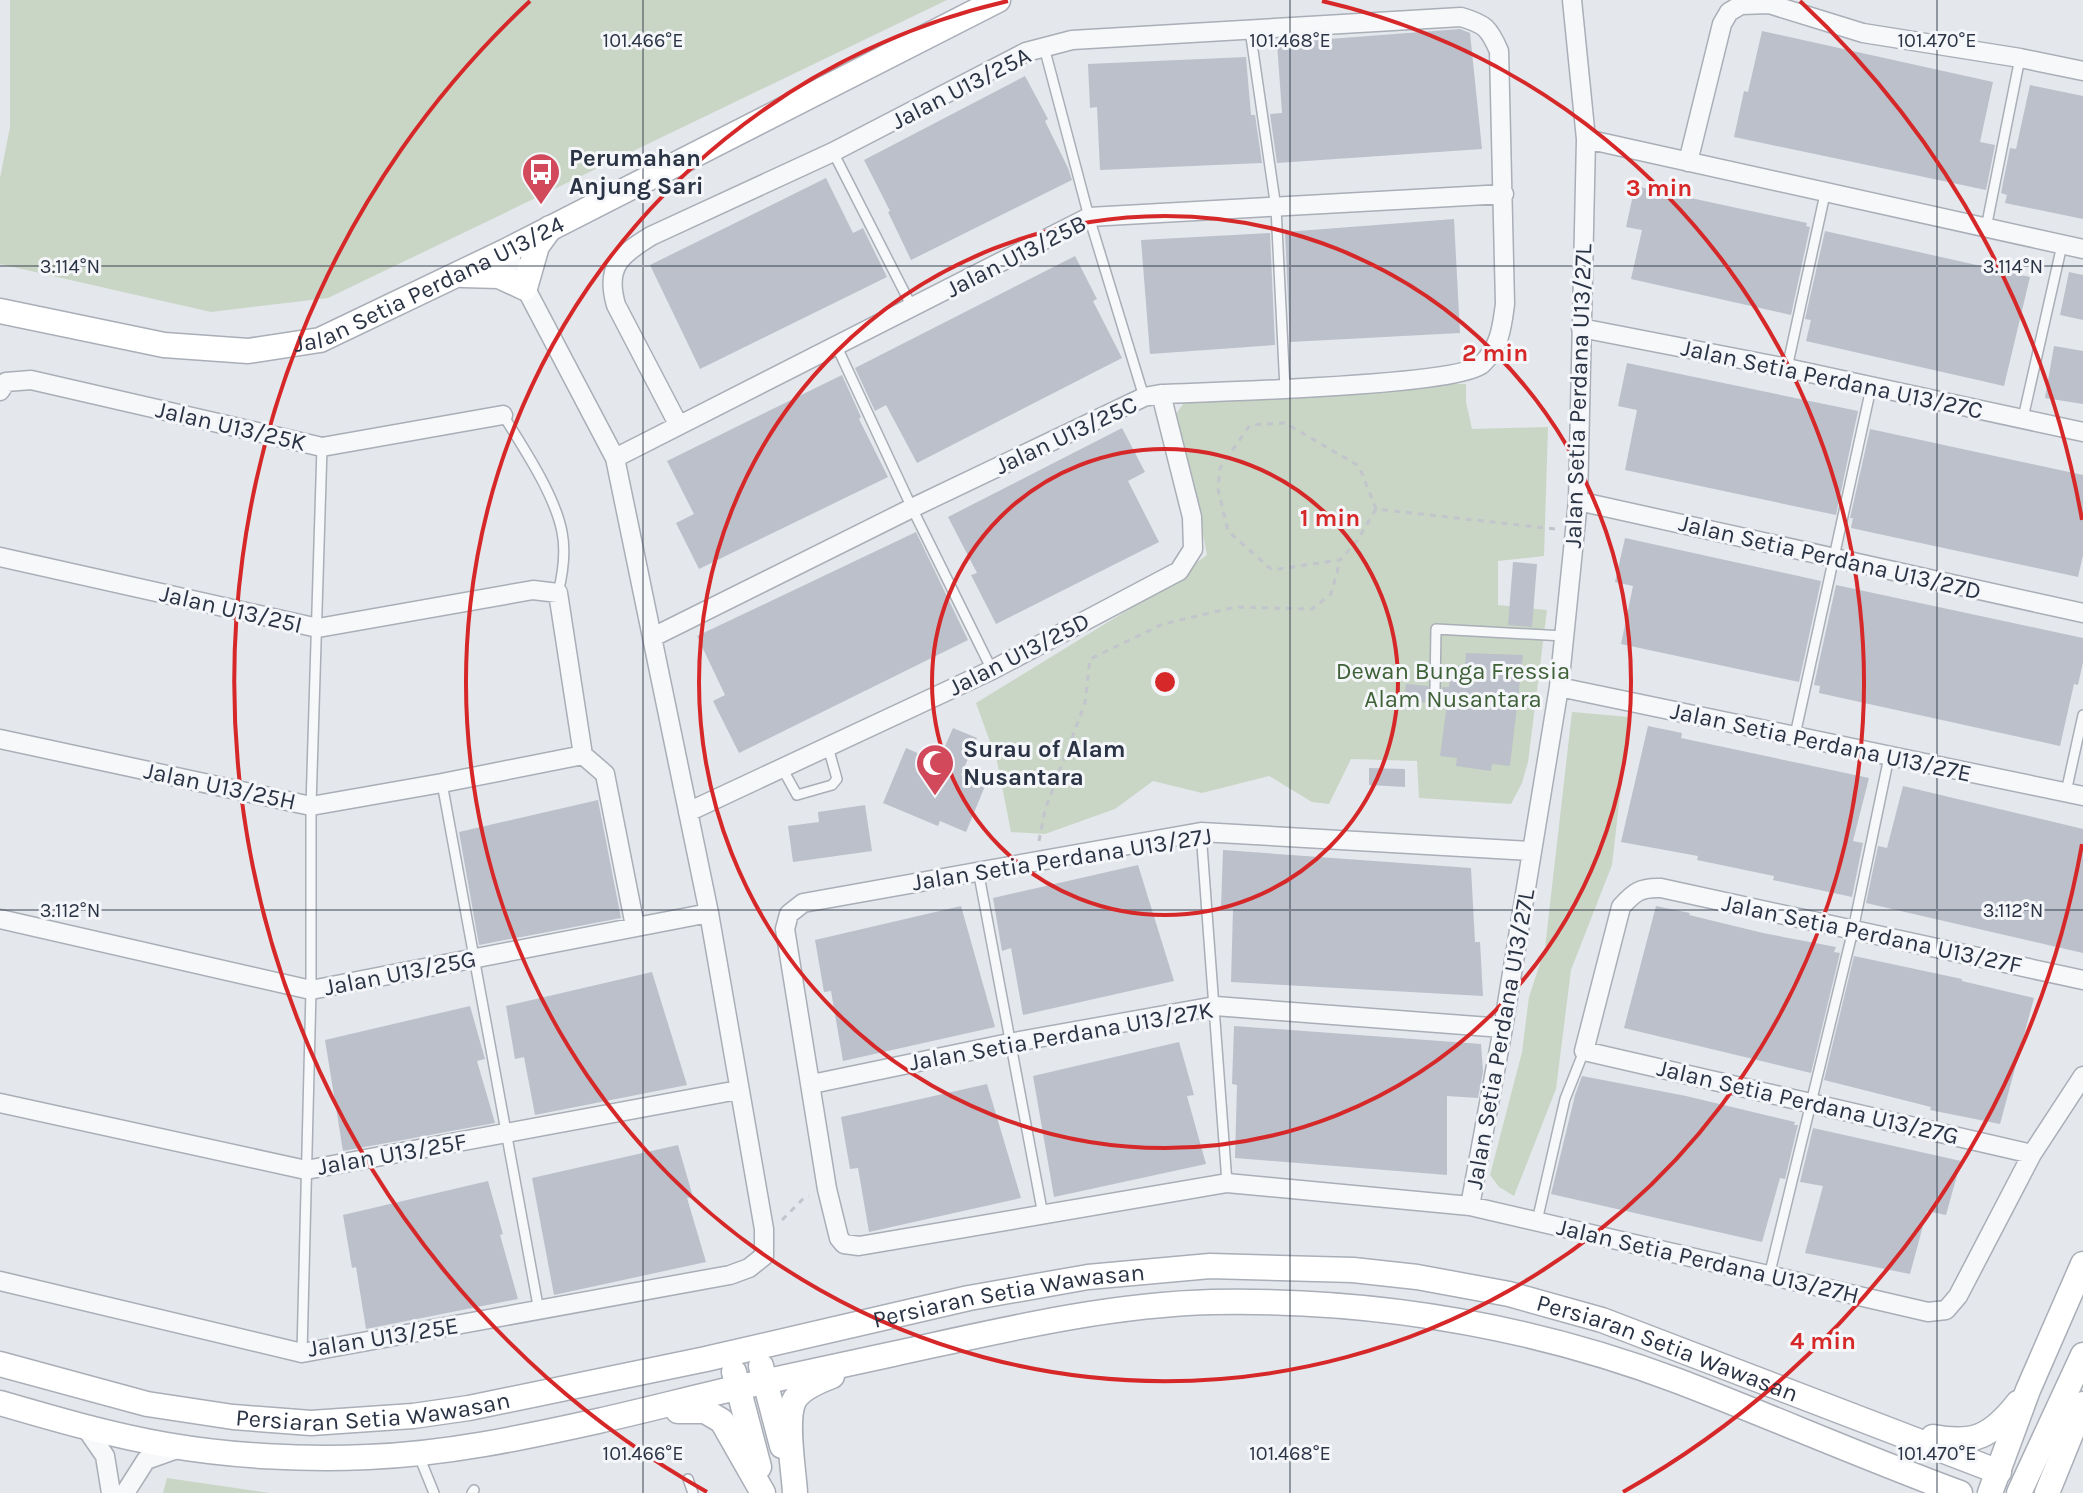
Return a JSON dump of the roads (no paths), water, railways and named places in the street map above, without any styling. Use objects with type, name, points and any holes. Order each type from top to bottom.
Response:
[{"type":"street","name":"Jalan Setia Perdana U13/27L","points":[[789,914],[785,929],[827,1189],[839,1238],[844,1244],[851,1246],[1227,1183],[1470,1206],[1503,1028],[1559,687],[1578,501],[1586,139],[1572,0]]},
{"type":"street","name":"Jalan Setia Perdana U13/24","points":[[0,311],[164,345],[248,351],[320,340],[506,251],[991,1]]},
{"type":"street","points":[[1688,162],[1722,24],[1729,12],[1741,5],[1769,4],[1863,33],[2083,71]]},
{"type":"street","name":"Jalan U13/25A","points":[[678,424],[616,305],[611,288],[612,271],[628,251],[651,236],[833,152],[1026,52],[1072,40],[1461,17],[1480,23],[1491,34],[1499,51],[1504,194]]},
{"type":"street","points":[[1586,139],[2083,249]]},
{"type":"street","name":"Jalan U13/25B","points":[[615,458],[1089,217],[1504,194]]},
{"type":"street","name":"Jalan U13/25C","points":[[653,637],[912,508],[1152,396],[1434,378],[1479,367],[1499,342],[1505,304],[1504,194]]},
{"type":"street","points":[[525,288],[537,246],[550,228]]},
{"type":"street","points":[[506,251],[615,458],[709,913],[738,1090]]},
{"type":"street","points":[[453,276],[479,273],[499,276],[525,288]]},
{"type":"street","name":"Jalan Setia Perdana U13/27C","points":[[1581,328],[1787,368],[2083,432]]},
{"type":"street","name":"Jalan U13/25K","points":[[3,386],[31,380],[322,447],[503,415]]},
{"type":"street","name":"Jalan U13/25D","points":[[688,812],[992,670],[1179,571],[1193,549],[1192,517],[1152,396]]},
{"type":"street","name":"Jalan Setia Perdana U13/27D","points":[[1578,501],[2083,613]]},
{"type":"street","name":"Jalan U13/25I","points":[[0,557],[318,628],[533,590],[558,593]]},
{"type":"street","points":[[558,593],[583,755],[605,774],[635,926]]},
{"type":"street","name":"Jalan Setia Perdana U13/27E","points":[[1559,687],[2075,794]]},
{"type":"street","name":"Jalan U13/25H","points":[[0,739],[311,806],[583,755]]},
{"type":"street","name":"Jalan Setia Perdana U13/27J","points":[[789,914],[803,903],[1201,832],[1532,851]]},
{"type":"street","name":"Jalan Setia Perdana U13/27F","points":[[1584,1051],[1621,907],[1634,892],[1647,887],[2083,980]]},
{"type":"street","name":"Jalan U13/25G","points":[[0,919],[311,990],[709,913]]},
{"type":"street","name":"Jalan Setia Perdana U13/27K","points":[[812,1084],[1009,1043],[1215,1006],[1503,1028]]},
{"type":"street","name":"Jalan Setia Perdana U13/27G","points":[[1584,1051],[2032,1154]]},
{"type":"street","points":[[2032,1154],[2083,1076]]},
{"type":"street","name":"Jalan U13/25F","points":[[0,1103],[306,1170],[738,1090]]},
{"type":"street","name":"Jalan U13/25E","points":[[0,1281],[302,1353],[730,1275],[749,1268],[764,1249],[738,1090]]},
{"type":"street","name":"Jalan Setia Perdana U13/27H","points":[[1470,1206],[1928,1312],[1946,1310],[1958,1296],[2032,1154]]},
{"type":"street","points":[[2012,1493],[1995,1482],[2028,1390],[2083,1264]]},
{"type":"street","name":"Persiaran Setia Wawasan","points":[[0,1364],[147,1404],[233,1417],[311,1423],[413,1416],[469,1408],[730,1354],[969,1298],[1088,1277],[1210,1266],[1353,1270],[1417,1277],[1509,1294],[1602,1320],[1887,1429],[1995,1482]]},
{"type":"street","name":"Persiaran Setia Wawasan","points":[[0,1403],[85,1427],[182,1447],[321,1458],[369,1457],[477,1447],[1032,1323],[1212,1302],[1354,1307],[1408,1312],[1505,1329],[1661,1375],[1960,1493]]},
{"type":"street","points":[[757,1348],[794,1493]]},
{"type":"street","points":[[730,1354],[764,1493]]},
{"type":"street","points":[[794,1493],[790,1411],[796,1396],[819,1381],[894,1354]]},
{"type":"street","points":[[2019,1493],[2083,1355]]},
{"type":"street","points":[[1887,1429],[1957,1442],[1981,1437],[2002,1423],[2028,1390]]},
{"type":"street","points":[[2047,1493],[2083,1404]]},
{"type":"street","points":[[647,1410],[705,1411],[722,1421],[764,1493]]},
{"type":"street","points":[[85,1427],[105,1456],[111,1493]]},
{"type":"street","points":[[125,1493],[146,1460],[182,1447]]},
{"type":"street","points":[[1875,1462],[1914,1493]]},
{"type":"lane","points":[[1250,30],[1276,208],[1285,389]]},
{"type":"lane","points":[[1044,47],[1089,217],[1152,396]]},
{"type":"lane","points":[[1986,228],[2020,58]]},
{"type":"lane","points":[[833,152],[913,309]]},
{"type":"lane","points":[[1787,368],[1825,194]]},
{"type":"lane","points":[[2023,418],[2062,245]]},
{"type":"lane","points":[[837,347],[992,670]]},
{"type":"lane","points":[[1795,735],[1871,388]]},
{"type":"lane","points":[[503,415],[539,474],[562,530],[564,567],[558,593]]},
{"type":"lane","points":[[302,1353],[311,990],[311,806],[322,447]]},
{"type":"lane","points":[[1435,689],[1436,629],[1564,636]]},
{"type":"lane","points":[[2075,794],[2083,715]]},
{"type":"lane","points":[[782,768],[797,795],[832,785],[837,779],[828,747]]},
{"type":"lane","points":[[1769,1276],[1853,930],[1889,757]]},
{"type":"lane","points":[[442,783],[539,1311]]},
{"type":"lane","points":[[1201,832],[1227,1183]]},
{"type":"lane","points":[[978,870],[1043,1215]]},
{"type":"lane","points":[[1537,1221],[1565,1099],[1584,1051]]},
{"type":"lane","points":[[417,1453],[434,1493]]},
{"type":"lane","points":[[688,1479],[693,1493]]},
{"type":"place","name":"Perumahan Anjung Sari","points":[[541,206]]},
{"type":"place","name":"Surau of Alam Nusantara","points":[[935,797]]},
{"type":"park label","name":"Dewan Bunga Fressia Alam Nusantara","points":[[1453,685]]}]
